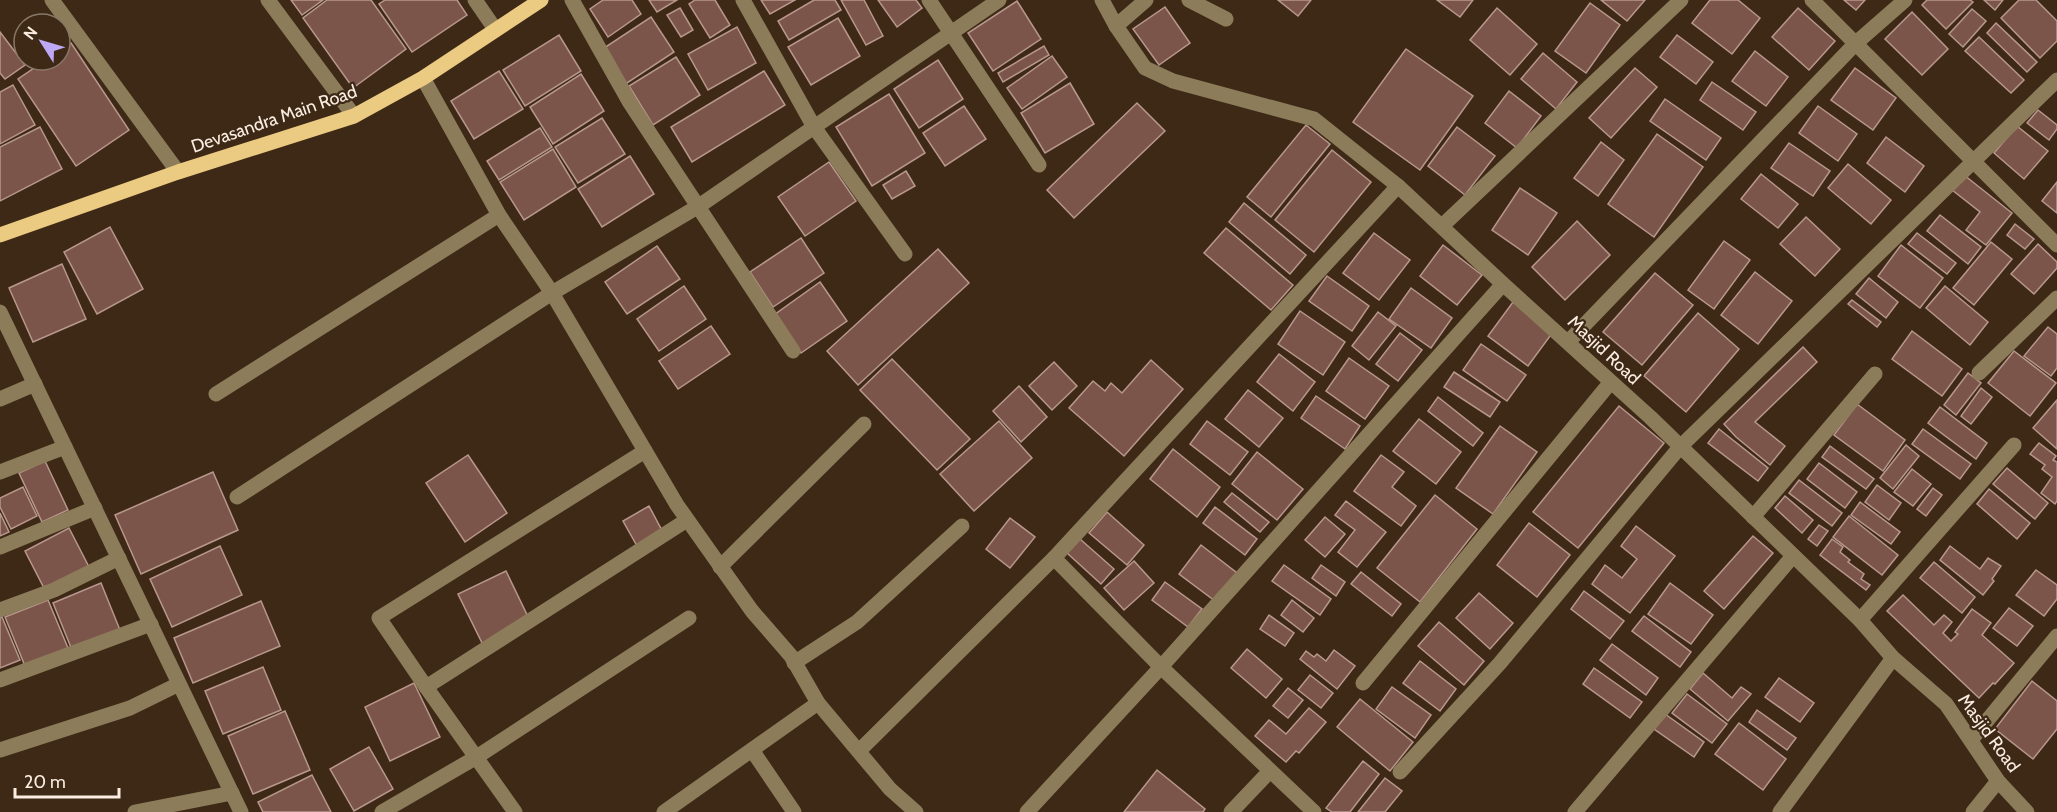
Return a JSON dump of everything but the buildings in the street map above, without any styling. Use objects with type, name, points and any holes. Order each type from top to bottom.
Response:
[{"type":"main road","name":"Devasandra Main Road","points":[[0,234],[178,172],[354,116],[423,78],[541,0]]},
{"type":"street","points":[[52,0],[178,172]]},
{"type":"street","points":[[268,0],[354,116]]},
{"type":"street","points":[[475,0],[495,29]]},
{"type":"street","points":[[572,0],[630,103],[793,351]]},
{"type":"street","points":[[743,0],[814,127],[905,254]]},
{"type":"street","points":[[929,0],[1039,165]]},
{"type":"street","points":[[237,497],[552,293],[699,206],[999,0]]},
{"type":"street","name":"Masjid Road","points":[[1102,0],[1116,26],[1145,68],[1173,81],[1314,119],[1398,186],[1610,383],[1650,417],[1860,620],[1893,658],[1946,704],[1998,781],[2027,812]]},
{"type":"street","points":[[1116,26],[1146,0]]},
{"type":"street","points":[[1188,0],[1226,19]]},
{"type":"street","points":[[1442,226],[1681,0]]},
{"type":"street","points":[[1812,0],[2057,244]]},
{"type":"street","points":[[1568,342],[1856,43],[1905,0]]},
{"type":"street","points":[[423,78],[499,215],[552,293],[687,520],[752,611],[795,663],[818,703],[890,789],[916,812]]},
{"type":"street","points":[[1400,772],[1500,663],[1680,447],[2057,80]]},
{"type":"street","points":[[859,752],[1054,558],[1398,186]]},
{"type":"street","points":[[216,394],[499,215]]},
{"type":"street","points":[[1027,812],[1161,667],[1503,284]]},
{"type":"street","points":[[1979,373],[2057,298]]},
{"type":"street","points":[[0,312],[241,812]]},
{"type":"street","points":[[1754,517],[1875,374]]},
{"type":"street","points":[[1363,683],[1610,383]]},
{"type":"street","points":[[0,399],[35,384]]},
{"type":"street","points":[[720,567],[864,424]]},
{"type":"street","points":[[1860,620],[2014,445]]},
{"type":"street","points":[[0,472],[65,447]]},
{"type":"street","points":[[515,812],[475,758],[380,618],[645,451]]},
{"type":"street","points":[[0,548],[95,508]]},
{"type":"street","points":[[426,687],[687,520]]},
{"type":"street","points":[[795,663],[857,622],[962,526]]},
{"type":"street","points":[[1575,812],[1793,556]]},
{"type":"street","points":[[0,610],[54,590],[119,558]]},
{"type":"street","points":[[1054,558],[1161,667],[1314,812]]},
{"type":"street","points":[[382,812],[475,758],[689,618]]},
{"type":"street","points":[[0,680],[151,624]]},
{"type":"street","points":[[1971,740],[2057,636]]},
{"type":"street","points":[[1780,812],[1893,658]]},
{"type":"street","points":[[0,750],[130,708],[179,684]]},
{"type":"street","points":[[664,812],[818,703]]},
{"type":"street","points":[[752,750],[794,812]]},
{"type":"street","points":[[1231,812],[1270,771]]},
{"type":"street","points":[[1974,812],[1998,781]]},
{"type":"street","points":[[135,812],[232,793]]}]
